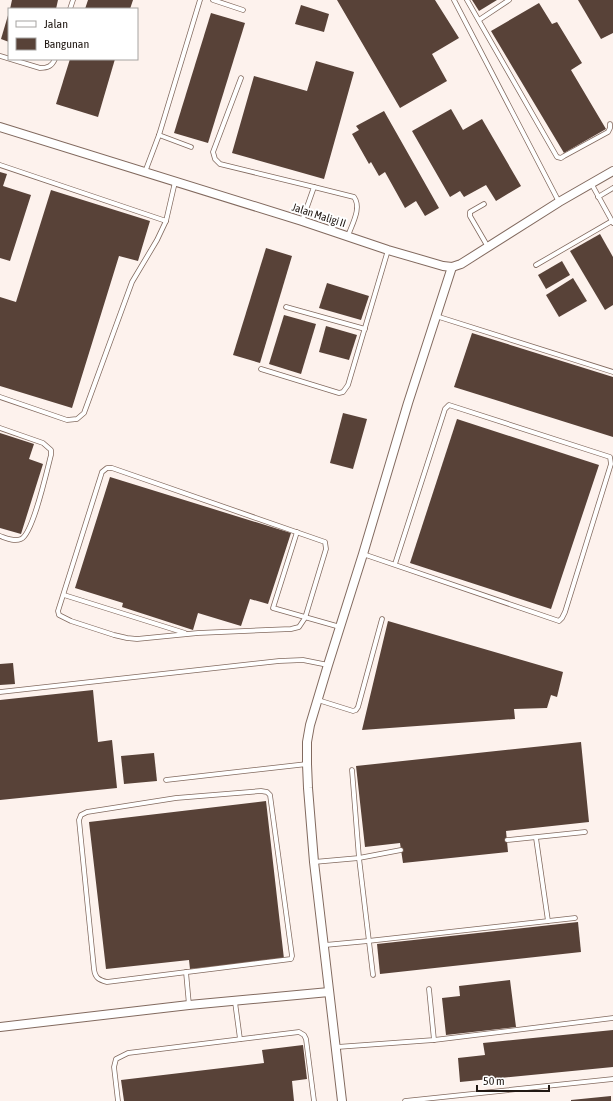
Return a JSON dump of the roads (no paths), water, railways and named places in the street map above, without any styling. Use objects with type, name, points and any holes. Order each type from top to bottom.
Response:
[{"type":"street","name":"Jalan Maligi II","points":[[0,128],[302,221],[388,250],[443,266],[452,267]]},
{"type":"street","points":[[342,1101],[337,1047],[314,862],[307,764],[307,742],[310,725],[408,403],[452,267],[462,264],[559,202],[613,171]]},
{"type":"street","points":[[0,1027],[189,1005],[235,1002],[329,992]]},
{"type":"lane","points":[[144,173],[159,135],[200,0]]},
{"type":"lane","points":[[213,0],[243,10]]},
{"type":"lane","points":[[454,0],[559,202]]},
{"type":"lane","points":[[467,0],[557,157],[561,158],[608,132],[610,124]]},
{"type":"lane","points":[[479,20],[509,0]]},
{"type":"lane","points":[[13,60],[40,68],[46,68],[53,64],[55,60]]},
{"type":"lane","points":[[241,78],[213,152],[215,159],[220,164],[354,197],[357,201],[357,211],[348,236]]},
{"type":"lane","points":[[159,135],[191,147]]},
{"type":"lane","points":[[0,165],[166,220]]},
{"type":"lane","points":[[0,397],[67,420],[77,420],[84,413],[132,282],[157,240],[166,220],[175,182]]},
{"type":"lane","points":[[536,264],[612,223],[591,183]]},
{"type":"lane","points":[[302,221],[314,187]]},
{"type":"lane","points":[[598,197],[613,188]]},
{"type":"lane","points":[[484,204],[470,212],[470,216],[488,247]]},
{"type":"lane","points":[[261,369],[339,393],[343,392],[348,385],[388,250]]},
{"type":"lane","points":[[286,307],[365,329]]},
{"type":"lane","points":[[435,316],[613,372]]},
{"type":"lane","points":[[363,554],[559,621],[565,612],[611,464],[610,457],[449,405],[445,409],[395,564]]},
{"type":"lane","points":[[0,428],[44,443],[51,450],[52,456],[32,524],[26,535],[22,539],[15,540],[0,536]]},
{"type":"lane","points":[[107,468],[112,468],[323,541],[327,547],[305,618],[299,627],[291,629],[188,634],[149,638],[127,638],[85,626],[71,621],[59,614],[58,611],[64,595],[102,472],[107,468]]},
{"type":"lane","points":[[297,532],[273,608],[340,627]]},
{"type":"lane","points":[[64,595],[188,634]]},
{"type":"lane","points":[[318,700],[353,711],[356,710],[382,619]]},
{"type":"lane","points":[[0,692],[286,660],[303,660],[328,665]]},
{"type":"lane","points":[[166,780],[307,764]]},
{"type":"lane","points":[[352,770],[359,858],[373,975]]},
{"type":"lane","points":[[261,791],[266,792],[270,795],[292,956],[291,959],[186,972],[107,982],[99,980],[95,975],[79,820],[81,815],[87,812],[176,798],[261,791]]},
{"type":"lane","points":[[507,840],[585,832]]},
{"type":"lane","points":[[536,838],[548,921]]},
{"type":"lane","points":[[314,862],[359,858],[401,850]]},
{"type":"lane","points":[[325,945],[575,918]]},
{"type":"lane","points":[[186,972],[189,1005]]},
{"type":"lane","points":[[429,989],[434,1040]]},
{"type":"lane","points":[[235,1002],[240,1039]]},
{"type":"lane","points":[[337,1047],[434,1040],[613,1018]]},
{"type":"lane","points":[[118,1101],[114,1067],[116,1059],[128,1053],[299,1032],[304,1035],[306,1039],[314,1101]]},
{"type":"lane","points":[[405,1101],[613,1079]]}]
